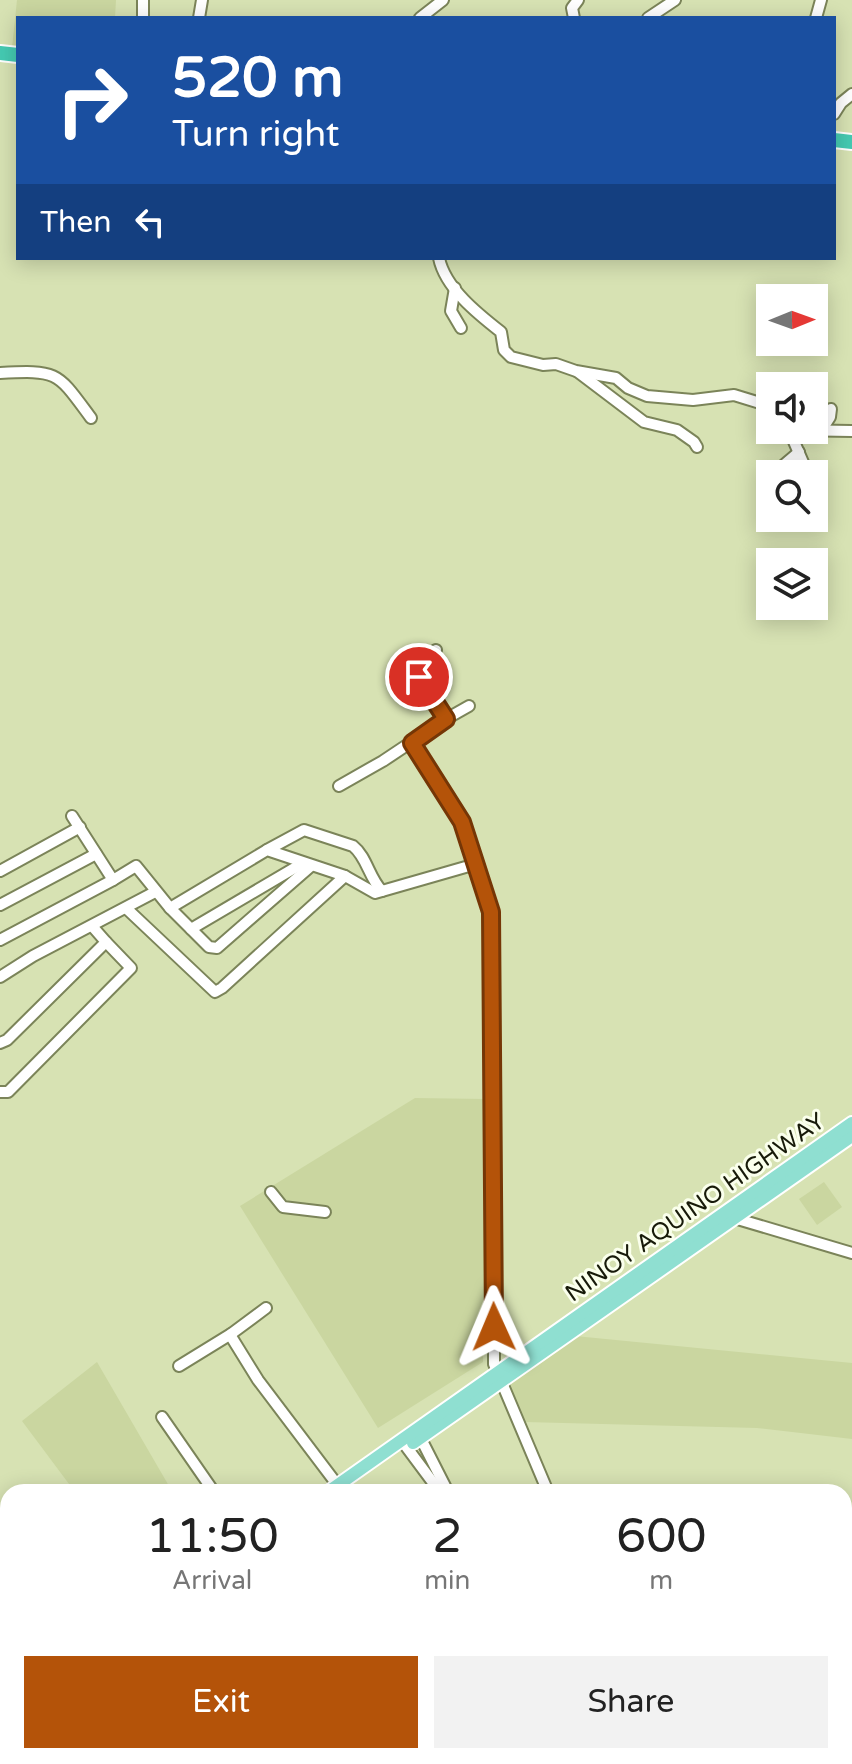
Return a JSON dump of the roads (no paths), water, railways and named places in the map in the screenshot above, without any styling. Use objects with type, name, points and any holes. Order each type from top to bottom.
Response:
[{"type":"main road","name":"NINOY AQUINO HIGHWAY","points":[[346,1484],[761,1193],[852,1123]]},
{"type":"main road","name":"NINOY AQUINO HIGHWAY","points":[[718,1223],[734,1218],[761,1193],[852,1136]]},
{"type":"street","points":[[423,16],[443,0]]},
{"type":"street","points":[[651,16],[675,0]]},
{"type":"street","points":[[836,112],[852,94]]},
{"type":"street","points":[[439,260],[455,288],[501,332],[504,350],[511,357],[616,378],[628,388],[647,396],[693,400],[734,395],[756,402]]},
{"type":"street","points":[[455,288],[451,311],[461,328]]},
{"type":"street","points":[[576,371],[644,422],[677,430],[697,447]]},
{"type":"street","points":[[0,373],[44,373],[60,378],[91,418]]},
{"type":"street","points":[[828,420],[831,409]]},
{"type":"street","points":[[828,431],[852,431]]},
{"type":"street","points":[[795,444],[802,460]]},
{"type":"street","points":[[790,460],[799,452]]},
{"type":"street","points":[[436,650],[420,660],[417,669],[446,719]]},
{"type":"street","points":[[339,786],[469,706]]},
{"type":"street","points":[[412,743],[458,814],[491,912],[494,1364],[545,1484]]},
{"type":"street","points":[[72,816],[113,880]]},
{"type":"street","points":[[0,871],[80,827]]},
{"type":"street","points":[[170,908],[299,831],[307,830],[355,847],[369,875],[382,891]]},
{"type":"street","points":[[267,850],[345,876],[371,893],[476,864]]},
{"type":"street","points":[[0,905],[96,854]]},
{"type":"street","points":[[191,929],[307,864]]},
{"type":"street","points":[[0,940],[136,866],[170,908],[209,947],[217,948],[307,864]]},
{"type":"street","points":[[356,881],[369,875]]},
{"type":"street","points":[[126,908],[215,992],[345,876]]},
{"type":"street","points":[[0,977],[33,956],[155,892]]},
{"type":"street","points":[[0,1092],[8,1092],[131,968],[92,926]]},
{"type":"street","points":[[0,1043],[7,1040],[106,942]]},
{"type":"street","points":[[271,1192],[283,1207],[325,1212]]},
{"type":"street","points":[[734,1218],[852,1253]]},
{"type":"street","points":[[179,1366],[266,1308]]},
{"type":"street","points":[[231,1334],[258,1380],[333,1484]]},
{"type":"street","points":[[162,1417],[208,1484]]},
{"type":"street","points":[[419,1434],[444,1484]]},
{"type":"street","points":[[404,1445],[434,1484]]}]
